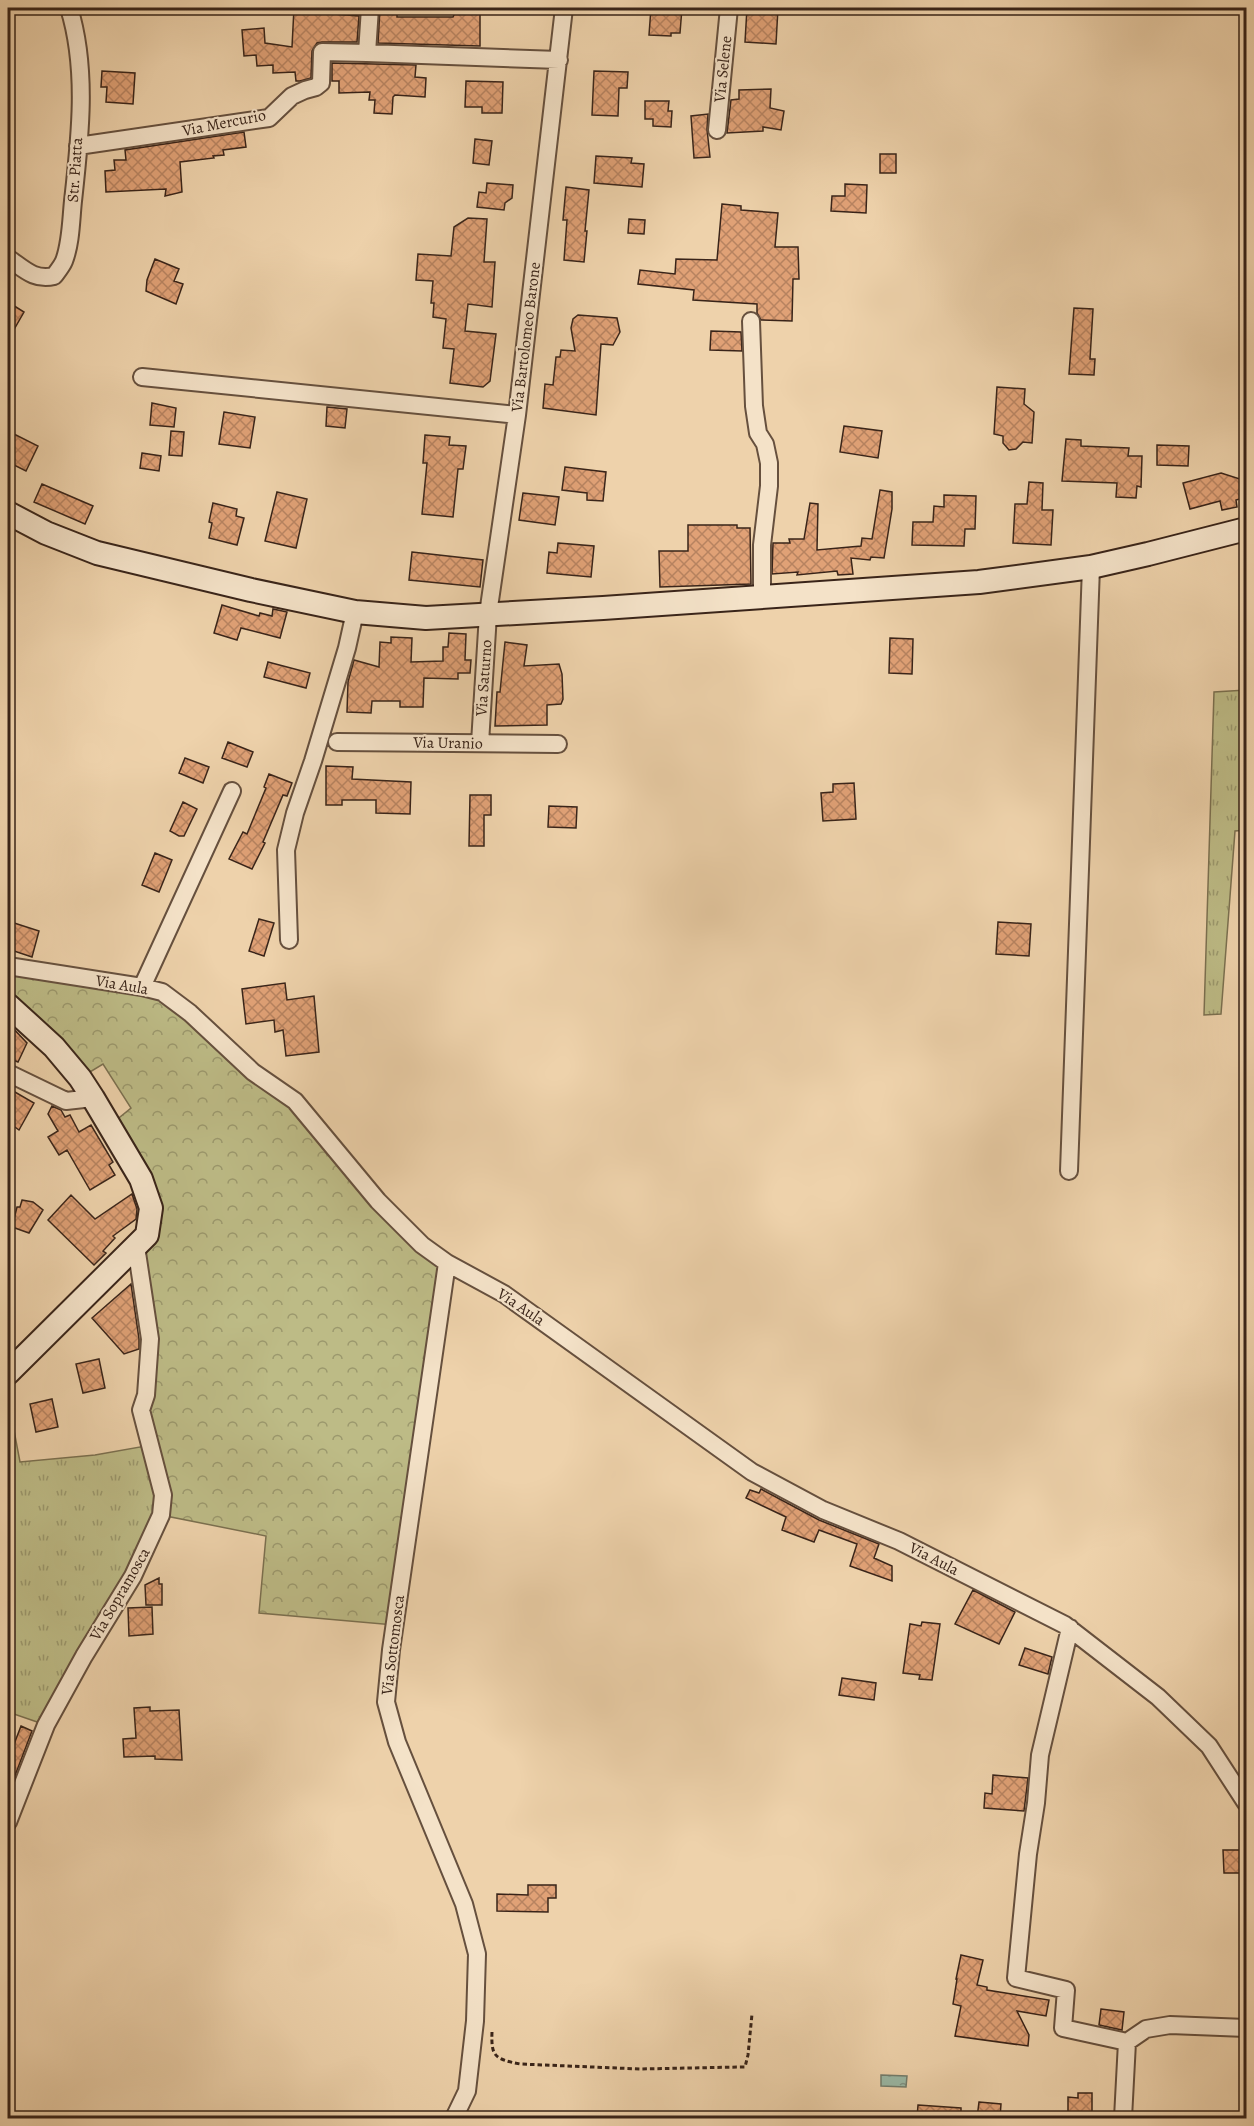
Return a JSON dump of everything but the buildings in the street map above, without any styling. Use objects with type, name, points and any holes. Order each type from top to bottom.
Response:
[{"type":"main road","points":[[8,513],[46,533],[97,553],[355,612],[426,618],[979,582],[1091,567],[1148,555],[1246,529]]},
{"type":"main road","points":[[8,1005],[54,1047],[80,1078],[141,1179],[151,1208],[147,1235],[8,1373]]},
{"type":"street","name":"Str. Piatta","points":[[8,258],[43,279],[54,276],[64,262],[70,229],[78,146],[80,81],[76,31],[69,8]]},
{"type":"street","points":[[368,53],[370,8]]},
{"type":"street","name":"Via Bartolomeo Barone","points":[[488,614],[517,415],[564,8]]},
{"type":"street","name":"Via Selene","points":[[717,130],[729,8]]},
{"type":"street","name":"Via Mercurio","points":[[78,146],[269,118],[292,96],[321,83],[322,52],[559,60]]},
{"type":"street","points":[[751,321],[754,406],[758,433],[765,444],[769,463],[769,486],[762,545],[762,597]]},
{"type":"street","points":[[142,377],[517,415]]},
{"type":"street","points":[[1069,1171],[1091,567]]},
{"type":"street","points":[[289,940],[286,850],[295,813],[347,648],[355,612]]},
{"type":"street","name":"Via Saturno","points":[[480,743],[488,614]]},
{"type":"street","name":"Via Uranio","points":[[337,742],[558,744]]},
{"type":"street","points":[[142,987],[232,791]]},
{"type":"street","name":"Via Aula","points":[[8,966],[162,992],[253,1072],[295,1101],[378,1201],[422,1245],[447,1263],[504,1294],[752,1472],[823,1510],[899,1541],[1070,1628],[1158,1697],[1209,1746],[1246,1803]]},
{"type":"street","points":[[8,1073],[66,1101],[93,1098]]},
{"type":"street","name":"Via Sopramosca","points":[[8,1822],[46,1725],[84,1656],[133,1576],[161,1515],[163,1494],[141,1410],[147,1387],[150,1339],[136,1246]]},
{"type":"street","name":"Via Sottomosca","points":[[447,1263],[390,1650],[386,1702],[397,1742],[464,1904],[477,1954],[475,2021],[467,2091],[454,2118]]},
{"type":"street","points":[[1070,1628],[1040,1755],[1016,1978],[1066,1990],[1063,2028],[1127,2042],[1146,2029],[1170,2025],[1246,2028]]},
{"type":"street","points":[[1123,2118],[1127,2042]]},
{"type":"path","points":[[492,2030],[491,2051],[502,2061],[520,2064],[640,2069],[745,2067],[752,2014]]},
{"type":"green space","points":[[1246,690],[1246,830],[1235,831],[1221,1014],[1204,1015],[1214,692]]},
{"type":"green space","points":[[8,966],[142,987],[295,1101],[447,1263],[394,1625],[259,1613],[266,1536],[161,1515],[141,1410],[149,1370],[136,1246],[151,1208],[109,1126],[131,1108],[103,1064],[80,1078],[8,1006]]},
{"type":"green space","points":[[8,1399],[20,1462],[95,1455],[151,1445],[161,1515],[46,1725],[8,1712]]},
{"type":"water","points":[[881,2075],[907,2076],[906,2087],[881,2086]]}]
